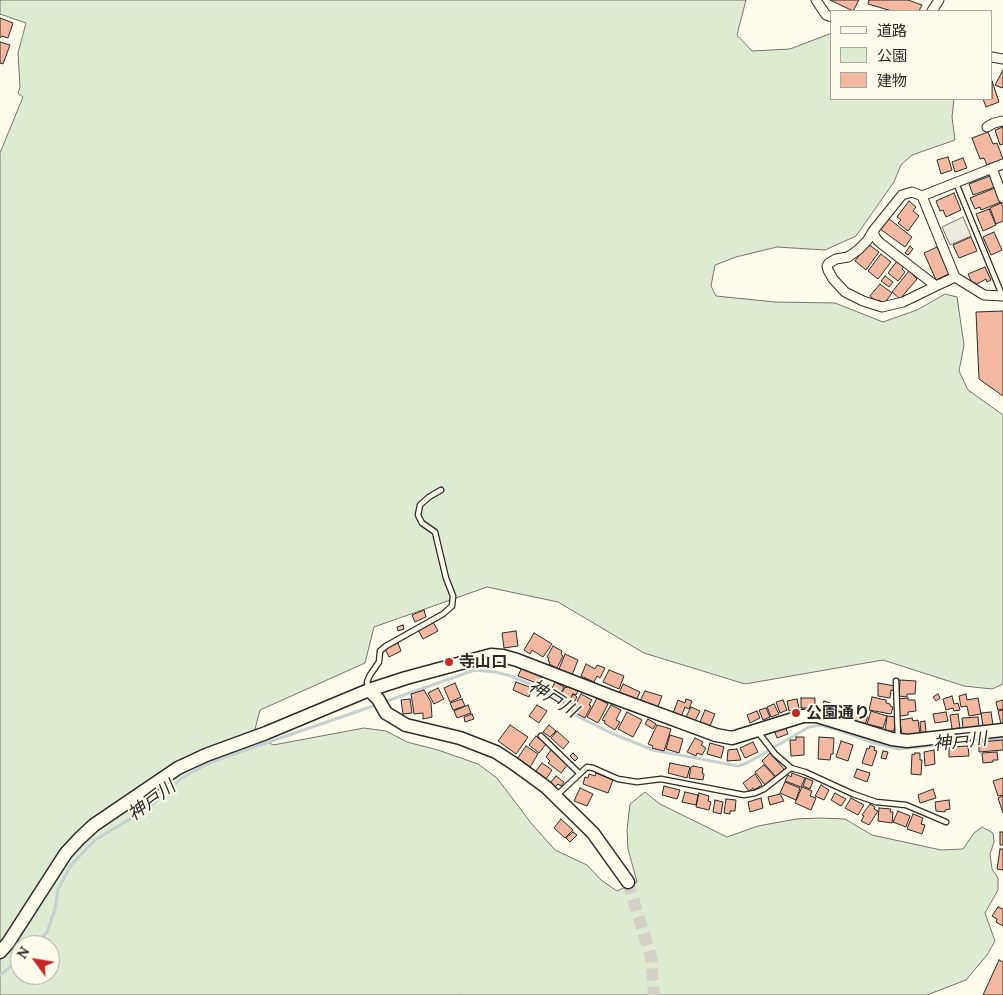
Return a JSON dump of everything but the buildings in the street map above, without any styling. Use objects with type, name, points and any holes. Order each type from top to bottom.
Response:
[{"type":"street","points":[[816,0],[826,15],[830,16]]},
{"type":"street","points":[[987,127],[994,122],[1003,121]]},
{"type":"street","points":[[955,277],[903,302],[882,307],[863,301],[845,292],[833,279],[827,266],[836,259],[848,257],[867,242],[873,231],[902,195],[912,192],[922,196],[1003,164]]},
{"type":"street","points":[[992,168],[1003,198]]},
{"type":"street","points":[[922,196],[955,277],[984,295],[1003,296]]},
{"type":"street","points":[[873,231],[874,237],[878,242],[936,286]]},
{"type":"street","points":[[0,952],[8,944],[66,854],[94,825],[178,768],[206,755],[266,733],[370,690],[463,662],[491,656],[503,656],[560,675],[610,696],[716,735],[732,738],[803,716],[817,716],[907,741],[929,740],[1003,730]]},
{"type":"street","points":[[370,690],[386,713],[396,720],[406,725],[460,738],[496,752],[513,763],[555,797],[593,832],[628,882]]},
{"type":"lane","points":[[956,182],[1003,296]]},
{"type":"lane","points":[[370,690],[367,682],[381,658],[380,651],[443,614],[452,606],[453,596],[446,578],[435,532],[422,523],[418,515],[420,505],[441,490]]},
{"type":"lane","points":[[896,681],[898,740]]},
{"type":"lane","points":[[757,730],[776,754],[791,768],[805,772],[868,800],[906,806],[946,822]]},
{"type":"lane","points":[[541,736],[579,773]]},
{"type":"lane","points":[[555,797],[587,767],[618,779],[637,782],[660,779],[744,795],[764,789],[791,768]]},
{"type":"green space","points":[[0,0],[746,0],[737,35],[752,51],[790,49],[830,34],[830,100],[954,100],[952,117],[955,140],[912,155],[901,165],[894,182],[856,236],[825,250],[777,247],[736,257],[715,265],[711,286],[716,296],[775,302],[835,303],[883,322],[917,310],[945,294],[957,297],[964,345],[959,371],[968,390],[1003,415],[1003,684],[992,689],[964,686],[883,660],[745,684],[644,653],[558,602],[487,587],[374,627],[365,663],[260,710],[254,733],[273,745],[364,728],[386,731],[407,742],[438,750],[478,764],[497,778],[531,823],[555,850],[587,865],[601,880],[617,891],[637,882],[628,849],[627,830],[630,804],[645,792],[660,804],[727,837],[758,826],[796,819],[845,819],[872,835],[941,850],[963,849],[974,833],[982,827],[993,833],[994,842],[990,854],[992,869],[998,878],[998,890],[985,913],[995,941],[987,955],[966,980],[927,995],[0,995],[0,153],[23,97],[18,93],[20,87],[18,53],[26,23],[0,14]]},
{"type":"shaded area","points":[[963,217],[971,236],[950,245],[942,227]]},
{"type":"waterway","name":"神戸川","points":[[384,702],[475,670],[495,672],[511,676],[539,688],[575,715],[611,733],[653,750],[738,766],[747,763],[809,727],[821,725],[874,743],[899,749],[1003,738]]},
{"type":"waterway","name":"神戸川","points":[[44,935],[55,909],[58,889],[71,865],[95,840],[150,807],[182,778],[211,762],[376,705]]},
{"type":"waterway","name":"神戸川","points":[[0,975],[10,967]]},
{"type":"tunnel","points":[[628,882],[651,957],[654,995]]},
{"type":"place","name":"寺山口","points":[[449,662]]},
{"type":"place","name":"公園通り","points":[[796,713]]}]
